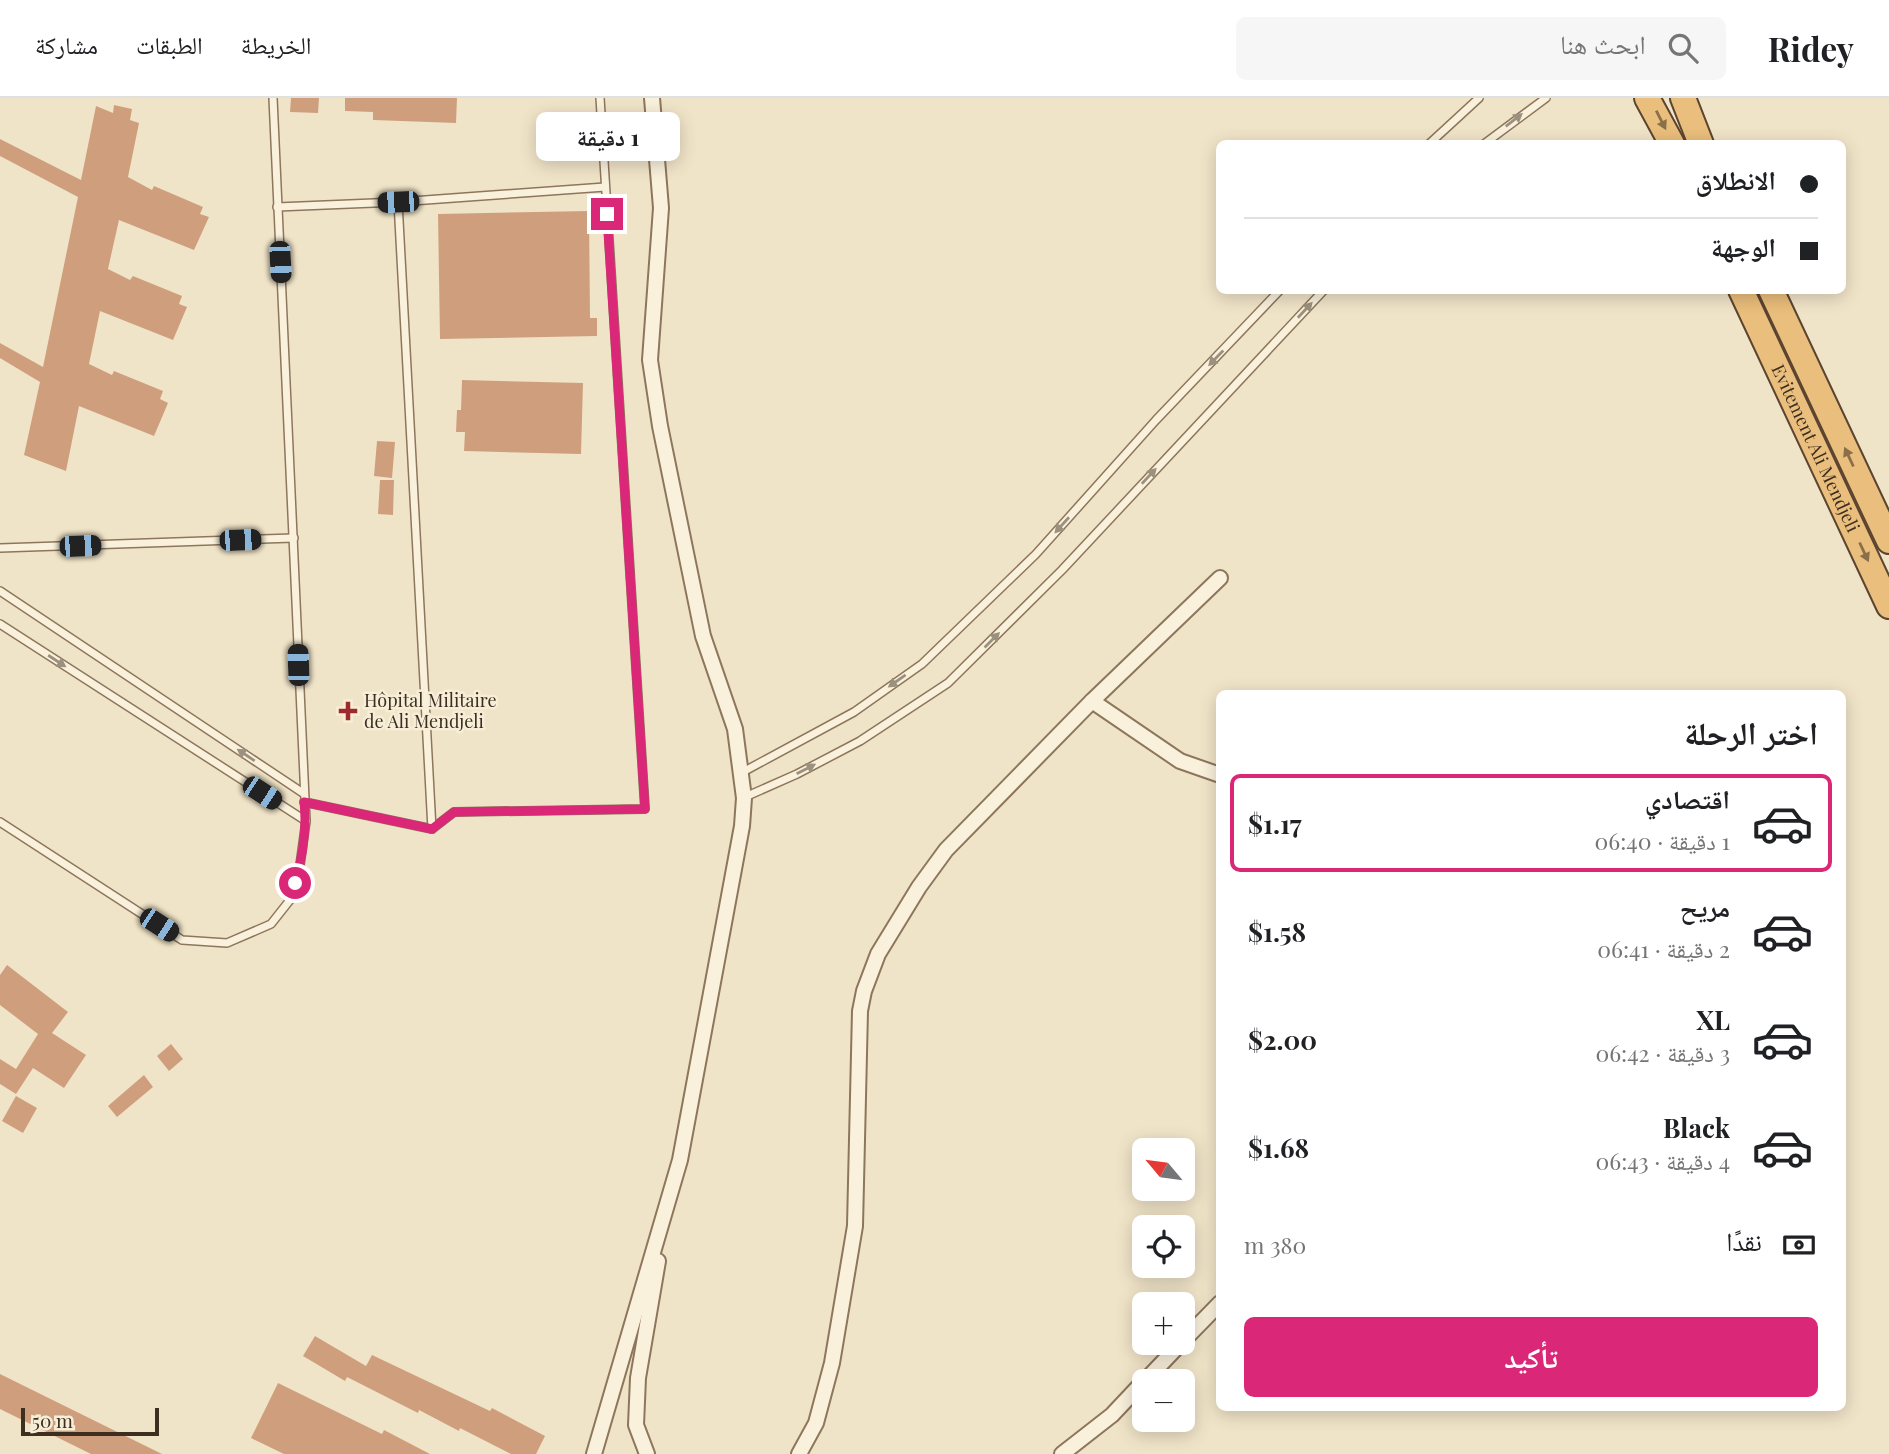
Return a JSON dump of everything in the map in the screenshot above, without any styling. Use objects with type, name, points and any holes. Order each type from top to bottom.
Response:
[{"type":"highway","points":[[1647,98],[1670,140]]},
{"type":"highway","points":[[1683,98],[1699,140]]},
{"type":"highway","name":"Evitement Ali Mendjeli","points":[[1743,294],[1889,606]]},
{"type":"highway","name":"Evitement Ali Mendjeli","points":[[1773,294],[1889,541]]},
{"type":"street","points":[[594,1454],[680,1160],[742,826],[744,798],[735,729],[703,636],[660,426],[650,359],[661,208],[652,98]]},
{"type":"street","points":[[799,1454],[816,1423],[832,1363],[855,1226],[860,1011],[870,972],[878,954],[919,887],[946,850],[1092,701],[1220,578]]},
{"type":"street","points":[[1092,701],[1181,761],[1216,774]]},
{"type":"street","points":[[647,1454],[636,1425],[638,1378],[663,1225]]},
{"type":"street","points":[[1195,1329],[1216,1307]]},
{"type":"street","points":[[1156,1369],[1170,1355]]},
{"type":"street","points":[[1062,1454],[1112,1415],[1132,1394]]},
{"type":"lane","points":[[0,822],[182,940],[226,943],[271,924],[290,900],[300,865],[306,821],[273,98]]},
{"type":"lane","points":[[304,802],[432,829],[454,812],[645,809],[600,98]]},
{"type":"lane","points":[[1433,140],[1479,98]]},
{"type":"lane","points":[[1489,140],[1546,98]]},
{"type":"lane","points":[[277,207],[398,202],[605,187]]},
{"type":"lane","points":[[398,202],[432,829]]},
{"type":"lane","points":[[741,773],[854,712],[922,664],[1036,554],[1156,420],[1276,294]]},
{"type":"lane","points":[[744,798],[860,741],[948,683],[1062,570],[1320,294]]},
{"type":"lane","points":[[0,548],[294,538]]},
{"type":"lane","points":[[0,591],[303,793]]},
{"type":"lane","points":[[0,624],[306,821]]},
{"type":"building","points":[[291,98],[319,98],[318,113],[290,112]]},
{"type":"building","points":[[345,98],[457,98],[456,123],[373,120],[373,112],[345,111]]},
{"type":"building","points":[[114,105],[132,109],[130,120],[139,123],[128,177],[152,190],[154,186],[203,207],[200,214],[209,217],[194,250],[119,220],[108,269],[130,280],[133,276],[182,296],[179,304],[187,307],[173,340],[100,311],[89,364],[112,375],[114,371],[163,391],[160,399],[168,403],[154,436],[79,406],[66,471],[24,455],[40,382],[0,358],[0,343],[43,367],[78,197],[0,156],[0,139],[81,180],[96,106],[113,113]]},
{"type":"building","points":[[589,211],[590,318],[597,318],[597,336],[440,339],[438,214]]},
{"type":"building","points":[[462,380],[583,383],[581,454],[464,451],[465,432],[456,432],[457,410],[461,410]]},
{"type":"building","points":[[377,441],[395,442],[392,478],[374,476]]},
{"type":"building","points":[[380,480],[394,480],[393,515],[378,514]]},
{"type":"building","points":[[7,965],[68,1012],[52,1033],[86,1055],[64,1088],[33,1068],[16,1094],[0,1084],[0,1059],[16,1069],[38,1034],[0,1005],[0,975]]},
{"type":"building","points":[[171,1044],[183,1059],[169,1071],[157,1056]]},
{"type":"building","points":[[144,1075],[153,1087],[117,1117],[108,1106]]},
{"type":"building","points":[[16,1096],[37,1108],[23,1133],[2,1121]]},
{"type":"building","points":[[315,1336],[366,1366],[372,1355],[490,1411],[492,1408],[545,1436],[536,1454],[511,1454],[460,1428],[459,1431],[419,1410],[418,1413],[347,1377],[345,1381],[303,1356]]},
{"type":"building","points":[[0,1374],[162,1454],[91,1454],[0,1409]]},
{"type":"building","points":[[278,1383],[382,1434],[384,1430],[430,1454],[284,1454],[251,1438]]},
{"type":"place","name":"Hôpital Militaire de Ali Mendjeli","points":[[348,711]]},
{"type":"route","points":[[295,883],[306,821],[304,802],[432,829],[454,812],[645,809],[607,214]]}]
